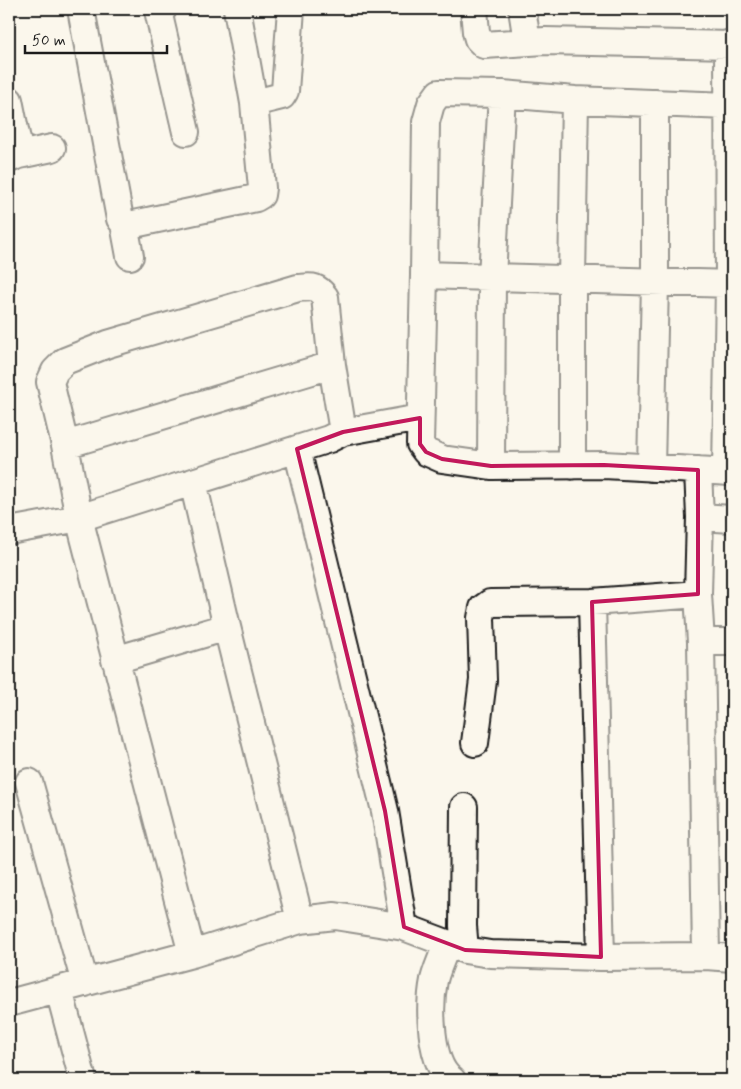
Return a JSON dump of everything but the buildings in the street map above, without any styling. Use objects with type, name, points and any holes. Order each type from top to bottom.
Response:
[{"type":"street","points":[[81,9],[120,219],[124,224],[130,256]]},
{"type":"street","points":[[163,9],[160,10],[159,14],[186,132]]},
{"type":"street","points":[[124,224],[134,224],[256,198],[261,195],[262,188],[254,103],[237,9]]},
{"type":"street","points":[[254,103],[282,96],[285,91],[291,9]]},
{"type":"street","points":[[474,9],[476,32],[478,39],[484,45],[527,41],[730,45],[728,106],[731,284],[729,472],[604,465],[491,466],[442,459],[426,452],[420,444],[426,122],[430,104],[439,93],[502,94],[575,100],[728,106]]},
{"type":"street","points":[[522,9],[527,41]]},
{"type":"street","points":[[491,466],[492,277],[502,94]]},
{"type":"street","points":[[9,100],[18,145],[14,157]]},
{"type":"street","points":[[572,466],[572,279],[575,100]]},
{"type":"street","points":[[651,468],[655,282],[655,103]]},
{"type":"street","points":[[14,157],[52,148]]},
{"type":"street","points":[[424,275],[731,284]]},
{"type":"street","points":[[192,954],[79,518],[65,445],[50,382],[55,371],[65,361],[108,344],[298,288],[313,286],[325,297],[332,365],[343,432]]},
{"type":"street","points":[[65,445],[332,365]]},
{"type":"street","points":[[9,531],[79,518],[329,439],[343,432],[420,418]]},
{"type":"street","points":[[297,449],[385,811],[404,927]]},
{"type":"street","points":[[698,470],[700,518],[698,594],[701,642],[706,956]]},
{"type":"street","points":[[193,482],[300,920]]},
{"type":"street","points":[[700,518],[732,519]]},
{"type":"street","points":[[475,743],[483,680],[481,618],[483,608],[490,603],[592,602],[698,594]]},
{"type":"street","points":[[592,602],[601,958]]},
{"type":"street","points":[[115,660],[227,627]]},
{"type":"street","points":[[701,642],[732,642]]},
{"type":"street","points":[[29,782],[85,983]]},
{"type":"street","points":[[452,1080],[447,1077],[437,1059],[430,1017],[434,979],[456,946],[463,926],[464,807]]},
{"type":"street","points":[[9,1003],[192,954],[300,920],[335,916],[404,927],[456,946],[490,954],[601,958],[706,956],[732,958]]},
{"type":"street","points":[[59,990],[83,1080]]},
{"type":"highlighted area","points":[[420,418],[420,444],[426,452],[442,459],[491,466],[604,465],[698,470],[698,594],[592,602],[601,957],[465,950],[404,927],[385,811],[297,449],[343,432]]}]
